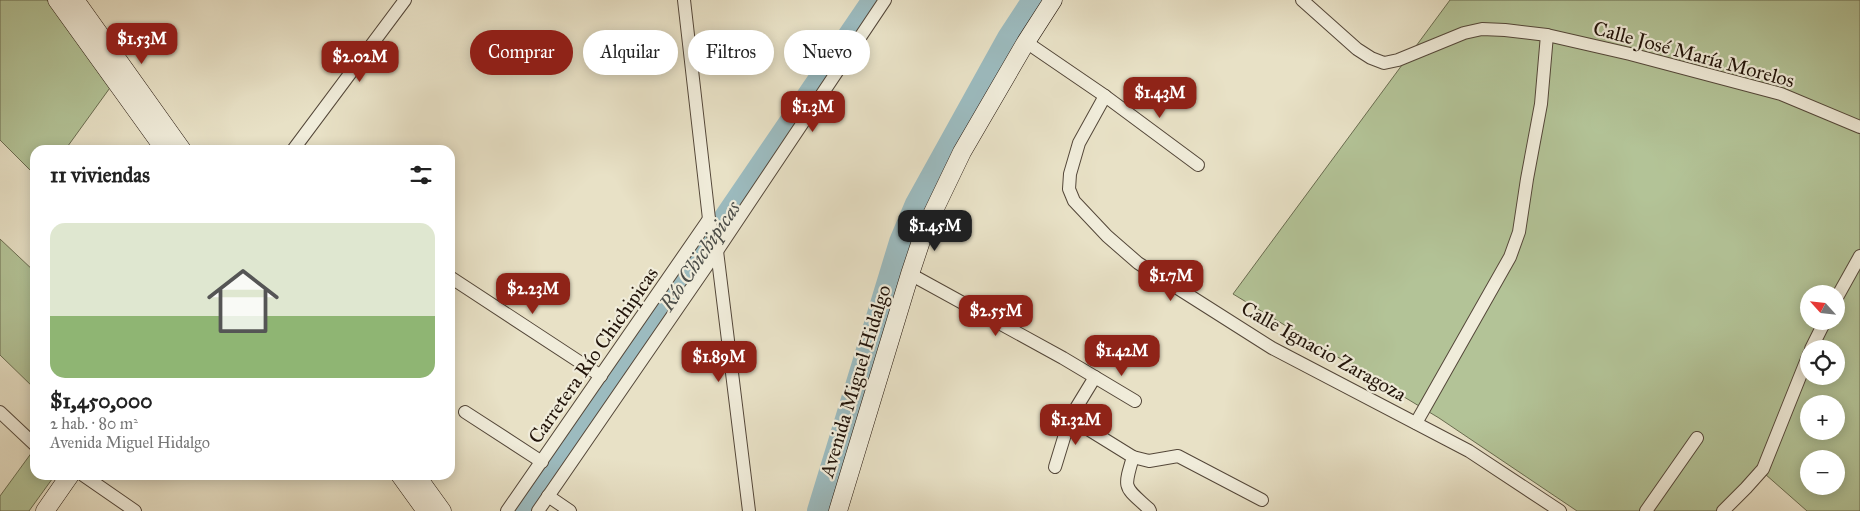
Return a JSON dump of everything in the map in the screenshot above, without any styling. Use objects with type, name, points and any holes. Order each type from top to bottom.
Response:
[{"type":"street","points":[[57,0],[161,145]]},
{"type":"street","points":[[75,0],[178,145]]},
{"type":"street","points":[[297,145],[405,0]]},
{"type":"street","points":[[684,0],[710,224],[717,249],[749,511]]},
{"type":"street","points":[[538,511],[885,0]]},
{"type":"street","name":"Calle José María Morelos","points":[[1302,0],[1357,49],[1384,63],[1398,60],[1464,33],[1482,29],[1547,35],[1630,54],[1781,94],[1860,127]]},
{"type":"street","name":"Avenida Miguel Hidalgo","points":[[838,511],[910,274],[926,229],[962,152],[1026,42],[1045,4]]},
{"type":"street","points":[[1416,422],[1510,257],[1519,232],[1526,179],[1541,104],[1547,35]]},
{"type":"street","points":[[1026,42],[1105,96],[1198,165]]},
{"type":"street","name":"Calle Ignacio Zaragoza","points":[[1105,96],[1079,144],[1068,188],[1074,201],[1107,236],[1138,263],[1187,296],[1272,348],[1469,451],[1560,511]]},
{"type":"street","name":"Carretera Río Chichipicas","points":[[507,511],[710,224]]},
{"type":"street","points":[[1844,285],[1860,256]]},
{"type":"street","points":[[910,274],[1063,358],[1135,401]]},
{"type":"street","points":[[455,280],[601,376]]},
{"type":"street","points":[[1723,511],[1763,469],[1800,376]]},
{"type":"street","points":[[1056,467],[1070,418],[1095,377]]},
{"type":"street","points":[[0,412],[30,440]]},
{"type":"street","points":[[465,412],[542,462]]},
{"type":"street","points":[[1070,418],[1133,458],[1149,461],[1178,456],[1262,500]]},
{"type":"street","points":[[1646,511],[1697,438]]},
{"type":"street","points":[[1133,458],[1126,481],[1127,487],[1150,511]]},
{"type":"street","points":[[45,511],[69,480]]},
{"type":"street","points":[[79,480],[135,511]]},
{"type":"street","points":[[404,480],[426,511]]},
{"type":"street","points":[[420,480],[442,511]]},
{"type":"street","points":[[548,496],[570,511]]},
{"type":"green space","points":[[0,0],[47,0],[112,85],[69,145],[30,145],[30,170],[0,140]]},
{"type":"green space","points":[[1450,0],[1860,0],[1860,511],[1807,511],[1765,474],[1719,511],[1577,511],[1439,418],[1233,294]]},
{"type":"green space","points":[[0,239],[30,267],[30,384],[0,355]]},
{"type":"green space","points":[[30,455],[30,480],[51,480],[29,511],[0,511],[0,496]]},
{"type":"waterway","name":"Río Chichipicas","points":[[526,511],[874,0]]},
{"type":"waterway","points":[[819,511],[901,242],[917,204],[1009,38],[1034,0]]}]
